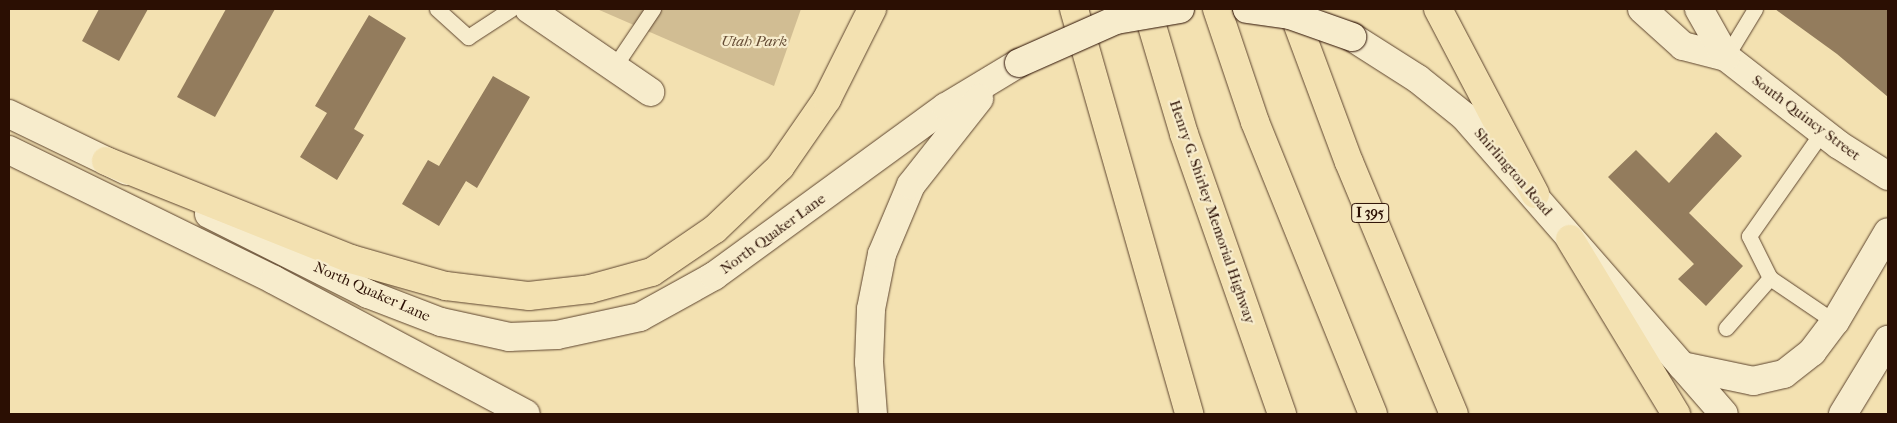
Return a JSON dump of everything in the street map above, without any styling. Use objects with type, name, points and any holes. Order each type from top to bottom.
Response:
[{"type":"highway","points":[[106,161],[351,259],[446,286],[529,296],[590,288],[652,272],[715,229],[780,167],[827,99],[872,9]]},
{"type":"highway","points":[[1074,9],[1189,414]]},
{"type":"highway","name":"Henry G. Shirley Memorial Highway","points":[[1147,9],[1184,134],[1282,414]]},
{"type":"highway","points":[[1217,9],[1255,122],[1373,414]]},
{"type":"highway","name":"I 395","points":[[1292,9],[1349,162],[1454,414]]},
{"type":"highway","points":[[1438,9],[1536,194]]},
{"type":"highway","points":[[1570,239],[1676,414]]},
{"type":"main road","points":[[529,9],[650,92]]},
{"type":"main road","points":[[874,414],[868,362],[871,309],[882,254],[896,218],[932,152],[984,93],[1019,63],[1116,20],[1180,9]]},
{"type":"main road","name":"Shirlington Road","points":[[1247,9],[1290,15],[1352,37],[1418,79],[1464,116],[1536,194],[1570,239],[1724,414]]},
{"type":"main road","points":[[1642,9],[1684,46],[1726,58]]},
{"type":"main road","points":[[1699,9],[1726,58]]},
{"type":"main road","name":"South Quincy Street","points":[[1726,58],[1822,132],[1888,176]]},
{"type":"main road","name":"North Quaker Lane","points":[[9,114],[368,294],[440,322],[509,337],[557,335],[640,317],[714,276],[946,107],[1019,63]]},
{"type":"main road","name":"North Quaker Lane","points":[[9,150],[274,280],[526,414]]},
{"type":"main road","points":[[1682,366],[1752,381],[1784,374],[1812,352],[1835,322],[1888,232]]},
{"type":"main road","points":[[1843,414],[1888,340]]},
{"type":"lane","points":[[437,9],[468,37],[511,9]]},
{"type":"lane","points":[[614,67],[653,9]]},
{"type":"lane","points":[[1726,58],[1755,9]]},
{"type":"lane","points":[[1822,132],[1749,236],[1770,278],[1835,322]]},
{"type":"lane","points":[[1726,328],[1770,278]]},
{"type":"green space","name":"Utah Park","points":[[597,9],[801,9],[774,86]]},
{"type":"building","points":[[99,9],[148,9],[119,61],[82,41]]},
{"type":"building","points":[[226,9],[275,9],[215,117],[177,97]]},
{"type":"building","points":[[1775,9],[1888,9],[1888,97],[1837,54]]},
{"type":"building","points":[[369,15],[406,38],[354,129],[364,135],[337,180],[300,157],[327,113],[315,106]]},
{"type":"building","points":[[493,76],[530,97],[477,188],[466,181],[439,226],[402,204],[428,160],[439,166]]},
{"type":"building","points":[[1716,132],[1742,156],[1689,213],[1743,266],[1706,306],[1678,279],[1694,264],[1608,177],[1636,150],[1669,183]]}]
